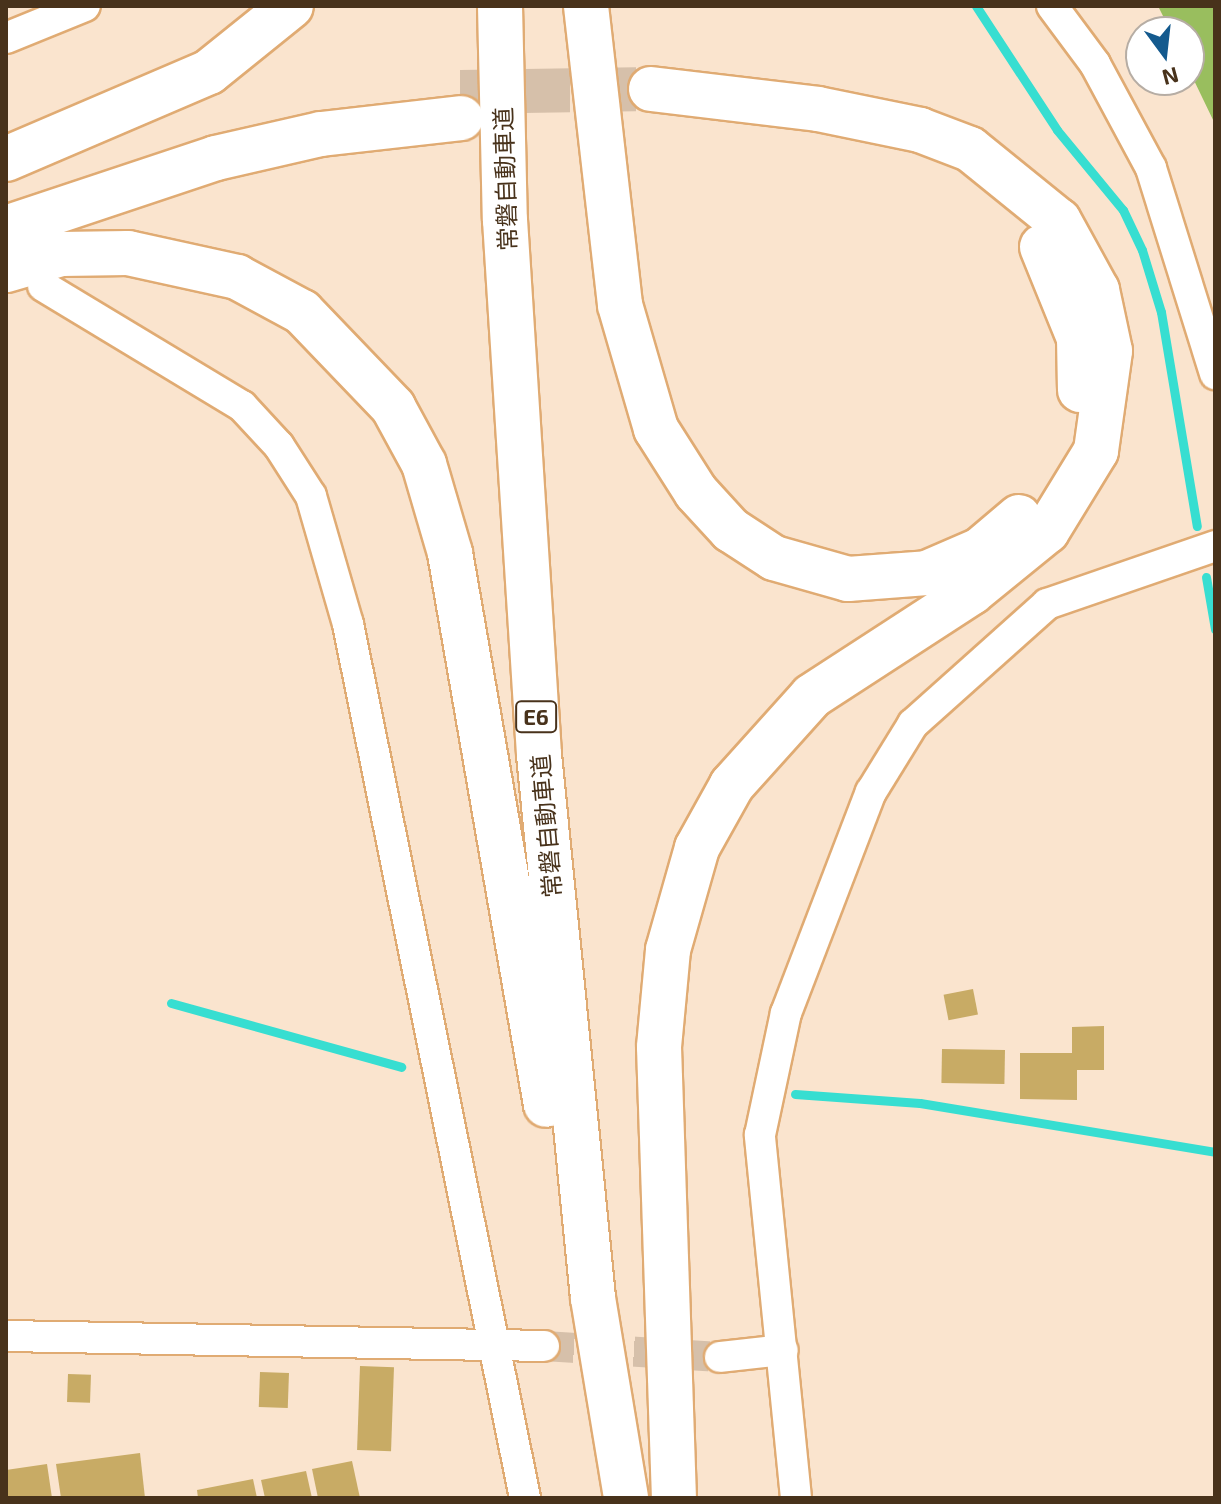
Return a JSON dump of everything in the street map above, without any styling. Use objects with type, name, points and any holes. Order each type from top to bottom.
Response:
[{"type":"highway","points":[[6,159],[209,72],[291,6]]},
{"type":"highway","name":"常磐自動車道","points":[[500,6],[505,220],[539,755],[577,1157],[626,1498]]},
{"type":"highway","points":[[586,6],[620,305],[656,429],[696,492],[731,530],[774,558],[848,579],[927,573],[1005,530],[1053,479],[1079,408],[1081,371],[1065,288],[1024,224],[993,195],[905,154],[650,102],[818,109],[920,130],[970,149],[1059,221],[1097,290],[1110,351],[1096,451],[1047,531],[972,592],[812,696],[732,785],[697,848],[668,950],[659,1047],[674,1498]]},
{"type":"highway","points":[[6,199],[214,132],[339,105],[461,105],[216,158],[6,228]]},
{"type":"highway","points":[[24,278],[61,254],[128,253],[237,277],[330,335],[373,380],[409,435],[450,553],[559,1185],[613,1424]]},
{"type":"street","points":[[6,38],[85,6]]},
{"type":"street","points":[[1052,6],[1095,64],[1151,168],[1215,374]]},
{"type":"street","points":[[24,278],[242,406],[279,446],[311,496],[348,624],[525,1498]]},
{"type":"street","points":[[796,1498],[760,1135],[786,1013],[871,792],[913,724],[1047,604],[1215,546]]},
{"type":"street","points":[[6,1336],[493,1342],[544,1346]]},
{"type":"street","points":[[720,1357],[783,1350]]},
{"type":"green space","points":[[1158,6],[1215,6],[1215,124],[1202,96],[1205,96],[1205,16],[1163,16]]},
{"type":"building","points":[[973,989],[978,1015],[949,1020],[944,995]]},
{"type":"building","points":[[1104,1026],[1104,1070],[1077,1070],[1077,1100],[1020,1099],[1020,1053],[1072,1053],[1072,1027]]},
{"type":"building","points":[[942,1049],[1005,1050],[1004,1084],[941,1083]]},
{"type":"building","points":[[360,1366],[394,1367],[391,1451],[357,1450]]},
{"type":"building","points":[[260,1372],[289,1373],[288,1408],[259,1407]]},
{"type":"building","points":[[68,1374],[91,1375],[90,1403],[67,1402]]},
{"type":"building","points":[[140,1453],[145,1498],[61,1498],[56,1464]]},
{"type":"building","points":[[352,1461],[360,1498],[318,1498],[312,1469]]},
{"type":"building","points":[[47,1464],[52,1498],[6,1498],[6,1470]]},
{"type":"building","points":[[306,1471],[312,1498],[265,1498],[261,1480]]},
{"type":"building","points":[[253,1479],[257,1498],[198,1498],[197,1490]]},
{"type":"waterway","points":[[976,6],[1057,130],[1123,210],[1142,250],[1161,312],[1197,526]]},
{"type":"waterway","points":[[1206,577],[1215,629]]},
{"type":"waterway","points":[[171,1003],[401,1067]]},
{"type":"waterway","points":[[795,1094],[920,1103],[1215,1152]]},
{"type":"tunnel","points":[[460,92],[651,89]]},
{"type":"tunnel","points":[[544,1346],[720,1357]]}]
